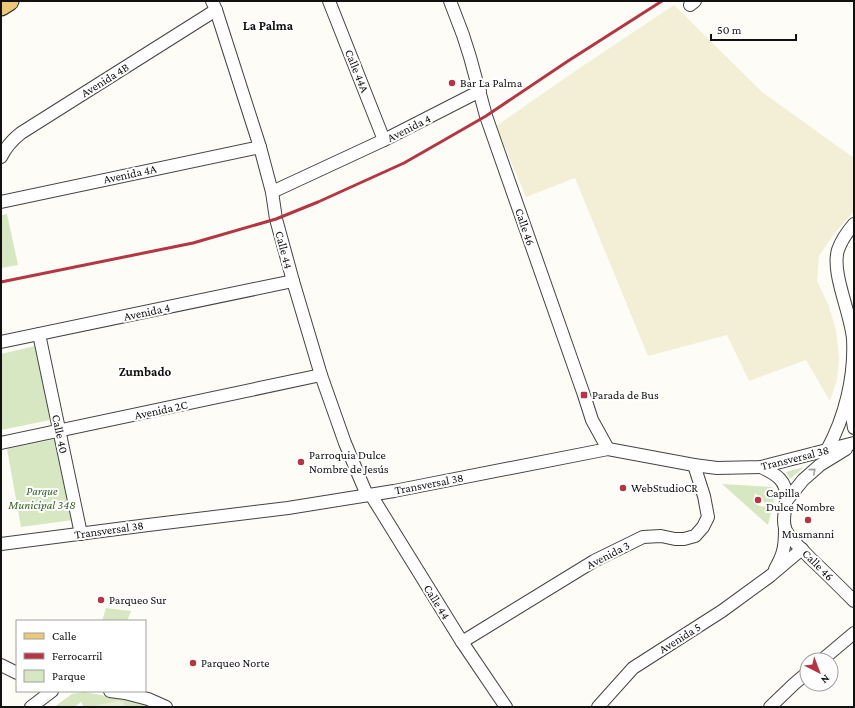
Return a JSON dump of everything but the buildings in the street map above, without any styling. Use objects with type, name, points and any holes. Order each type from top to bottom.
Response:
[{"type":"main road","points":[[1,6],[9,1]]},
{"type":"street","name":"Calle 44A","points":[[329,1],[384,140]]},
{"type":"street","name":"Calle 46","points":[[450,1],[463,35],[486,116],[592,420],[608,449]]},
{"type":"street","name":"Calle 44","points":[[214,5],[260,147],[272,192],[276,219],[293,281],[320,375],[344,443],[369,495],[462,642],[506,707]]},
{"type":"street","name":"Avenida 4B","points":[[1,157],[12,139],[214,5]]},
{"type":"street","name":"Avenida 4","points":[[272,192],[384,140],[480,91]]},
{"type":"street","name":"Avenida 4A","points":[[1,202],[260,147]]},
{"type":"street","points":[[828,450],[836,434],[849,394],[854,358],[850,318],[837,273],[836,260],[838,250],[854,224]]},
{"type":"street","name":"Avenida 4","points":[[1,342],[293,281]]},
{"type":"street","name":"Calle 40","points":[[39,334],[81,534]]},
{"type":"street","name":"Avenida 2C","points":[[1,443],[320,375]]},
{"type":"street","points":[[849,394],[854,428]]},
{"type":"street","name":"Transversal 38","points":[[1,544],[148,524],[288,508],[369,495],[608,449],[717,468],[761,467],[854,444]]},
{"type":"street","points":[[786,500],[803,480],[820,465],[854,444]]},
{"type":"street","name":"Avenida 3","points":[[462,642],[594,561],[644,537],[661,536],[684,539],[695,536],[703,527],[708,517],[704,496],[694,465]]},
{"type":"street","points":[[761,467],[774,473],[781,479],[785,488],[785,528]]},
{"type":"street","name":"Calle 46","points":[[785,528],[802,549],[854,601]]},
{"type":"street","name":"Avenida 5","points":[[770,576],[781,559],[784,550],[785,528]]},
{"type":"street","name":"Avenida 5","points":[[598,707],[633,668],[722,611],[770,576],[802,549]]},
{"type":"street","points":[[831,652],[854,633]]},
{"type":"street","points":[[1,664],[16,672]]},
{"type":"street","points":[[770,707],[799,679]]},
{"type":"street","points":[[31,707],[51,692]]},
{"type":"street","points":[[118,692],[148,699],[166,707]]},
{"type":"shaded area","points":[[674,5],[762,92],[854,158],[854,211],[834,234],[819,256],[817,281],[828,304],[836,329],[839,358],[837,380],[830,401],[806,360],[749,381],[727,335],[648,356],[575,178],[526,197],[496,126]]},
{"type":"green space","points":[[7,214],[18,265],[1,268],[1,215]]},
{"type":"green space","points":[[35,346],[50,420],[1,430],[1,354]]},
{"type":"green space","name":"Parque Municipal 348","points":[[56,439],[73,520],[21,527],[7,449]]},
{"type":"green space","points":[[804,467],[790,479],[786,472]]},
{"type":"green space","points":[[722,484],[772,487],[776,492],[768,525]],"holes":[[[755,493],[767,505],[763,507],[757,504],[754,499]]]},
{"type":"green space","points":[[106,608],[131,611],[127,620],[102,620]]},
{"type":"green space","points":[[84,692],[133,701],[151,707],[84,707],[81,702],[74,707],[54,707],[72,694]]},
{"type":"green space","points":[[119,701],[123,702],[123,707],[95,707],[98,705]]},
{"type":"railway","points":[[1,282],[193,243],[276,219],[318,202],[404,163],[486,116],[662,1]]},
{"type":"place","name":"Bar La Palma","points":[[452,83]]},
{"type":"place","name":"Parada de Bus","points":[[584,395]]},
{"type":"place","name":"Parroquia Dulce Nombre de Jesús","points":[[301,462]]},
{"type":"place","name":"WebStudioCR","points":[[623,488]]},
{"type":"place","name":"Capilla Dulce Nombre","points":[[758,500]]},
{"type":"place","name":"Musmanni","points":[[808,520]]},
{"type":"place","name":"Parqueo Sur","points":[[101,600]]},
{"type":"place","name":"Parqueo Norte","points":[[193,663]]},
{"type":"district","name":"La Palma","points":[[268,25]]},
{"type":"district","name":"Zumbado","points":[[145,371]]}]
